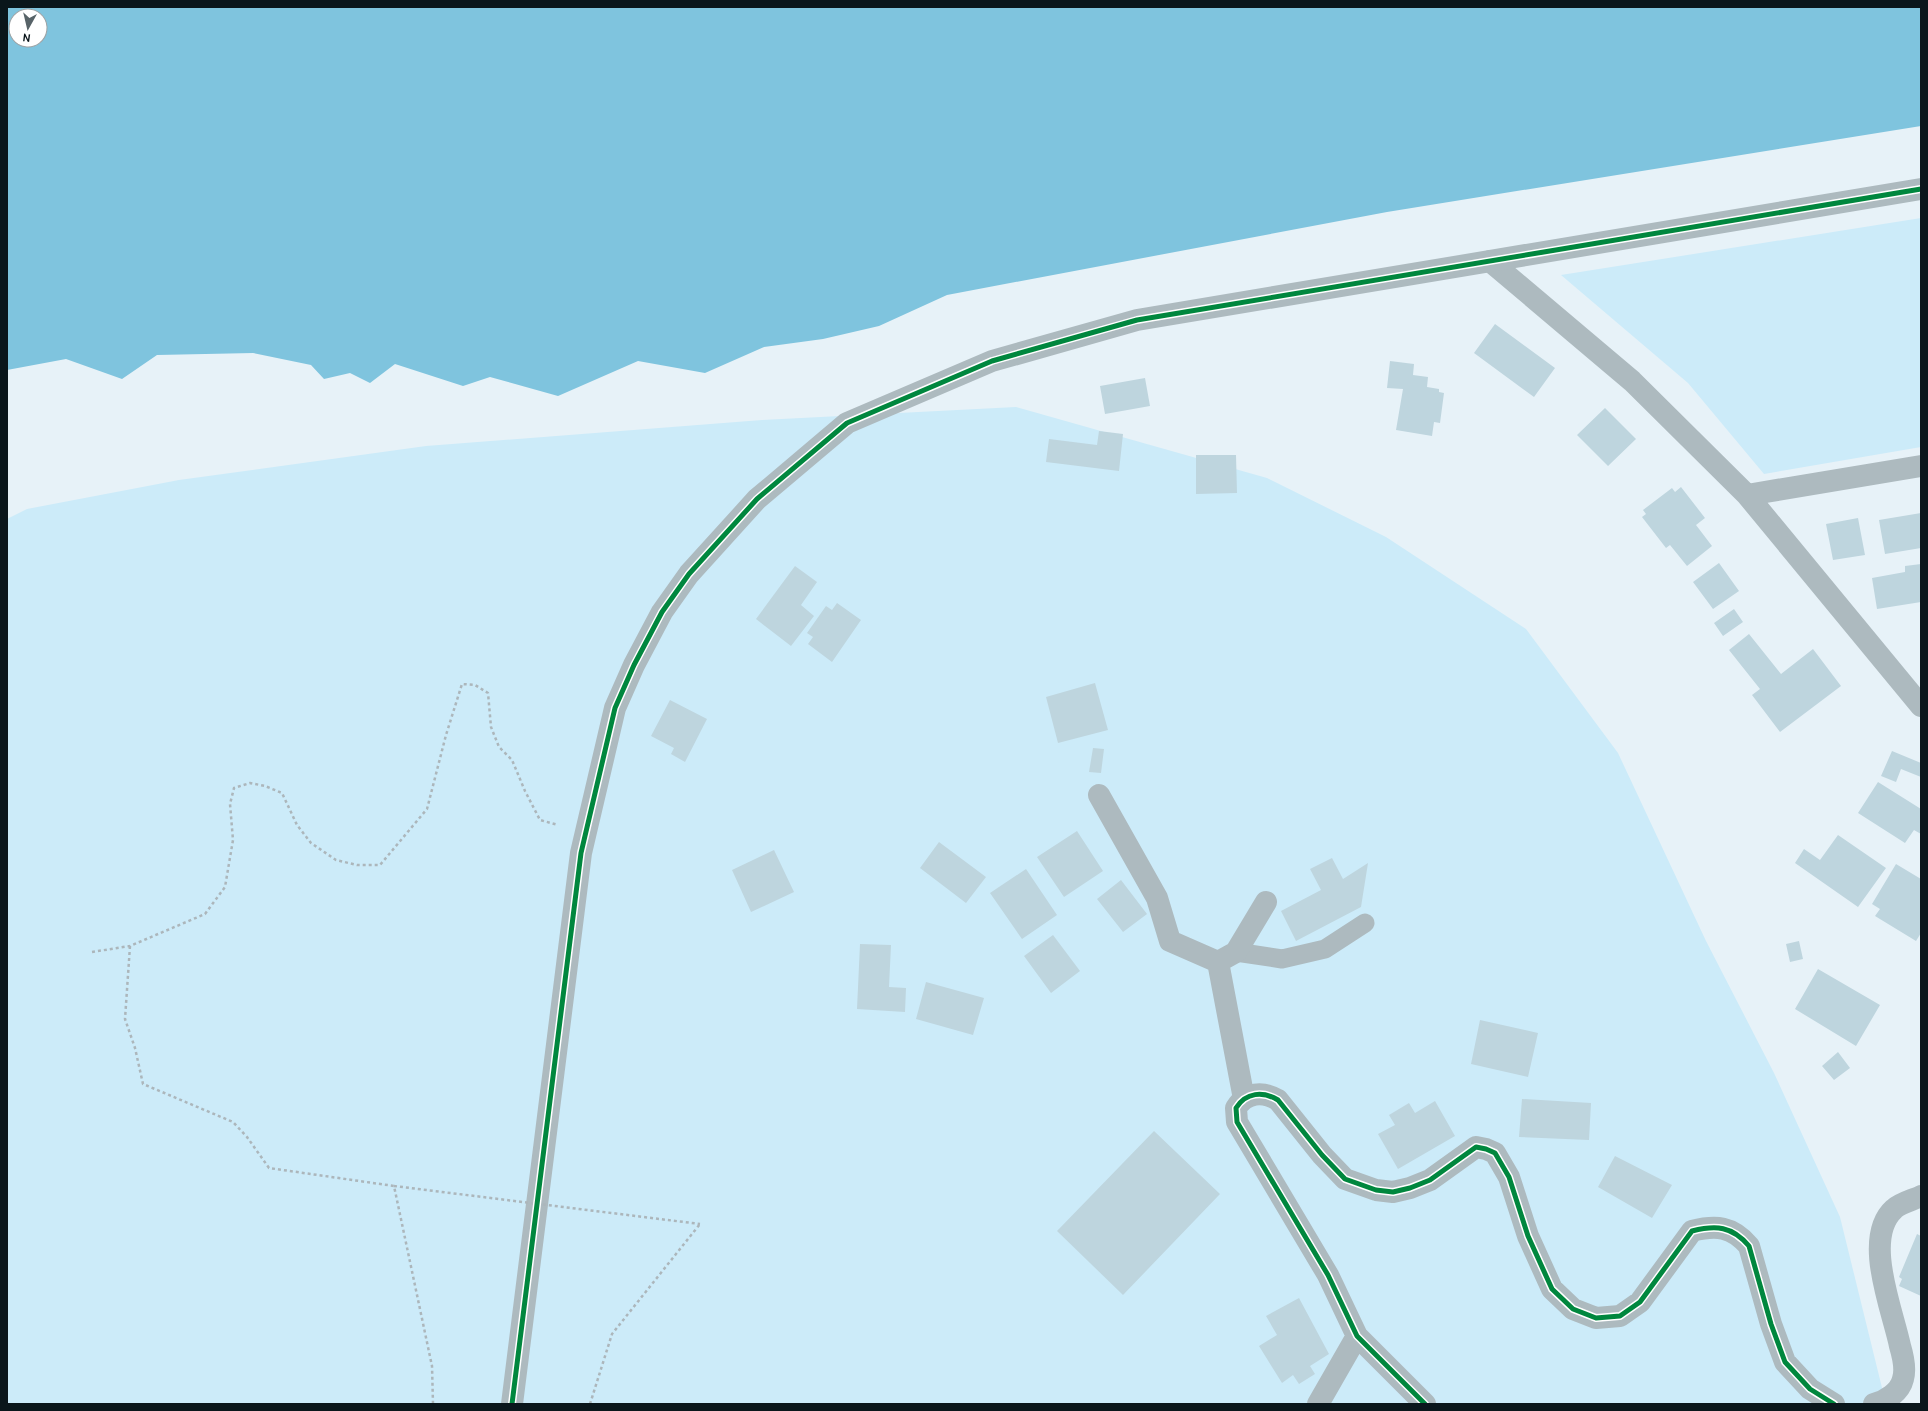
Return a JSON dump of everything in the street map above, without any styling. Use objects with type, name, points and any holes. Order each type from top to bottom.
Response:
[{"type":"street","points":[[512,1404],[581,852],[615,708],[634,665],[662,612],[689,574],[757,499],[847,423],[992,361],[1137,320],[1921,189]]},
{"type":"street","points":[[1490,261],[1632,381],[1747,496],[1921,706]]},
{"type":"street","points":[[1747,496],[1921,466]]},
{"type":"street","points":[[1100,795],[1157,898],[1170,941],[1227,957]]},
{"type":"street","points":[[1244,1099],[1227,957],[1266,902]]},
{"type":"street","points":[[1425,1404],[1357,1336],[1328,1275],[1237,1122],[1236,1108],[1244,1099],[1262,1093],[1278,1100],[1322,1155],[1345,1179],[1376,1190],[1393,1192],[1410,1188],[1430,1180],[1476,1147],[1495,1153],[1509,1177],[1528,1236],[1552,1289],[1573,1309],[1596,1318],[1620,1316],[1640,1302],[1692,1231],[1705,1228],[1730,1230],[1742,1238],[1749,1246],[1771,1324],[1785,1362],[1810,1389],[1834,1404]]},
{"type":"street","points":[[1874,1404],[1894,1394],[1903,1380],[1903,1361],[1880,1264],[1880,1235],[1885,1220],[1894,1209],[1921,1196]]},
{"type":"street","points":[[1318,1404],[1357,1336]]},
{"type":"lane","points":[[1227,957],[1282,959],[1325,949],[1365,923]]},
{"type":"path","points":[[92,952],[130,946],[205,914],[225,887],[233,840],[230,804],[234,788],[250,783],[266,786],[282,793],[297,825],[311,843],[336,860],[357,865],[380,865],[426,809],[446,735],[462,684],[475,685],[488,693],[491,727],[499,747],[512,760],[525,791],[540,820],[586,831]]},
{"type":"path","points":[[130,946],[125,1019],[135,1048],[143,1084],[233,1122],[247,1137],[269,1168],[394,1186],[700,1224],[612,1334],[590,1404]]},
{"type":"path","points":[[394,1186],[432,1366],[434,1404]]},
{"type":"shaded area","points":[[1921,218],[1921,447],[1764,474],[1688,383],[1561,275]]},
{"type":"shaded area","points":[[1016,407],[1267,478],[1386,537],[1526,629],[1618,753],[1706,941],[1774,1073],[1840,1217],[1886,1404],[7,1404],[7,519],[27,509],[179,480],[426,446],[762,420]]},
{"type":"water","points":[[7,7],[1921,7],[1921,126],[1387,212],[947,295],[879,326],[823,339],[764,347],[705,373],[638,361],[558,396],[490,377],[463,386],[395,364],[370,383],[350,373],[324,379],[311,365],[253,353],[157,355],[122,379],[66,359],[7,370]]},
{"type":"building","points":[[1495,324],[1555,368],[1534,397],[1474,353]]},
{"type":"building","points":[[1390,361],[1414,364],[1413,375],[1428,377],[1427,387],[1439,389],[1439,392],[1444,393],[1440,423],[1434,422],[1432,436],[1396,430],[1403,389],[1387,388]]},
{"type":"building","points":[[1145,378],[1150,406],[1105,414],[1100,386]]},
{"type":"building","points":[[1605,408],[1636,439],[1608,466],[1577,435]]},
{"type":"building","points":[[1099,431],[1123,434],[1119,471],[1046,462],[1049,439],[1097,445]]},
{"type":"building","points":[[1196,455],[1236,455],[1237,493],[1196,494]]},
{"type":"building","points":[[1681,487],[1705,518],[1696,525],[1712,546],[1687,566],[1670,545],[1666,548],[1642,517],[1646,514],[1643,510],[1672,488],[1675,492]]},
{"type":"building","points":[[1921,513],[1921,548],[1885,554],[1879,520]]},
{"type":"building","points":[[1858,518],[1865,555],[1833,560],[1826,524]]},
{"type":"building","points":[[1719,563],[1739,591],[1713,609],[1693,582]]},
{"type":"building","points":[[1921,564],[1921,602],[1877,609],[1872,578],[1905,572],[1905,566]]},
{"type":"building","points":[[795,566],[817,582],[801,605],[814,616],[791,646],[756,619]]},
{"type":"building","points":[[837,603],[861,620],[832,662],[808,644],[813,637],[807,633],[826,606],[832,610]]},
{"type":"building","points":[[1734,609],[1743,622],[1723,636],[1714,623]]},
{"type":"building","points":[[1749,634],[1781,674],[1813,649],[1841,686],[1780,732],[1752,695],[1760,689],[1729,650]]},
{"type":"building","points":[[1095,683],[1108,730],[1058,743],[1046,697]]},
{"type":"building","points":[[670,700],[707,719],[685,762],[671,754],[674,748],[651,736]]},
{"type":"building","points":[[1093,748],[1104,749],[1101,773],[1089,772]]},
{"type":"building","points":[[1892,751],[1921,763],[1921,777],[1901,769],[1896,782],[1881,776]]},
{"type":"building","points":[[1878,782],[1921,809],[1921,834],[1914,830],[1905,843],[1858,813]]},
{"type":"building","points":[[1077,831],[1103,871],[1064,897],[1037,857]]},
{"type":"building","points":[[1838,835],[1886,868],[1858,907],[1795,863],[1804,849],[1820,860]]},
{"type":"building","points":[[939,842],[986,877],[966,903],[920,868]]},
{"type":"building","points":[[774,850],[794,892],[751,912],[732,870]]},
{"type":"building","points":[[1332,858],[1343,879],[1368,863],[1361,907],[1296,941],[1281,911],[1321,890],[1310,869]]},
{"type":"building","points":[[1896,864],[1921,879],[1921,933],[1916,941],[1875,916],[1880,909],[1872,904]]},
{"type":"building","points":[[1026,869],[1057,915],[1022,939],[990,893]]},
{"type":"building","points":[[1121,880],[1147,914],[1123,932],[1097,899]]},
{"type":"building","points":[[1053,935],[1080,971],[1051,993],[1024,956]]},
{"type":"building","points":[[1799,941],[1803,959],[1790,962],[1786,944]]},
{"type":"building","points":[[860,944],[891,945],[889,987],[906,988],[905,1012],[857,1009]]},
{"type":"building","points":[[1818,969],[1880,1005],[1856,1046],[1795,1009]]},
{"type":"building","points":[[926,982],[984,998],[973,1035],[916,1019]]},
{"type":"building","points":[[1480,1020],[1538,1033],[1528,1077],[1471,1064]]},
{"type":"building","points":[[1838,1052],[1850,1068],[1834,1080],[1822,1066]]},
{"type":"building","points":[[1522,1099],[1591,1103],[1589,1140],[1519,1137]]},
{"type":"building","points":[[1435,1101],[1455,1136],[1398,1169],[1378,1134],[1395,1125],[1389,1115],[1409,1103],[1415,1113]]},
{"type":"building","points":[[1154,1131],[1220,1194],[1123,1295],[1057,1231]]},
{"type":"building","points":[[1615,1156],[1672,1185],[1652,1218],[1598,1187]]},
{"type":"building","points":[[1917,1234],[1921,1236],[1921,1296],[1899,1286],[1902,1279],[1899,1277]]},
{"type":"building","points":[[1299,1298],[1329,1354],[1310,1366],[1315,1374],[1299,1384],[1293,1375],[1282,1383],[1259,1346],[1277,1335],[1266,1316]]},
{"type":"cycle path","points":[[512,1404],[581,853],[615,708],[634,665],[662,612],[689,574],[757,499],[847,423],[992,361],[1137,320],[1921,189]]},
{"type":"cycle path","points":[[1425,1404],[1357,1336],[1328,1275],[1237,1122],[1236,1108],[1250,1096],[1261,1094],[1278,1100],[1322,1155],[1345,1179],[1376,1190],[1393,1192],[1410,1188],[1430,1180],[1476,1147],[1495,1153],[1509,1177],[1528,1236],[1552,1289],[1573,1309],[1596,1318],[1620,1316],[1640,1302],[1692,1231],[1716,1228],[1736,1234],[1749,1246],[1771,1324],[1785,1362],[1810,1389],[1834,1404]]}]
